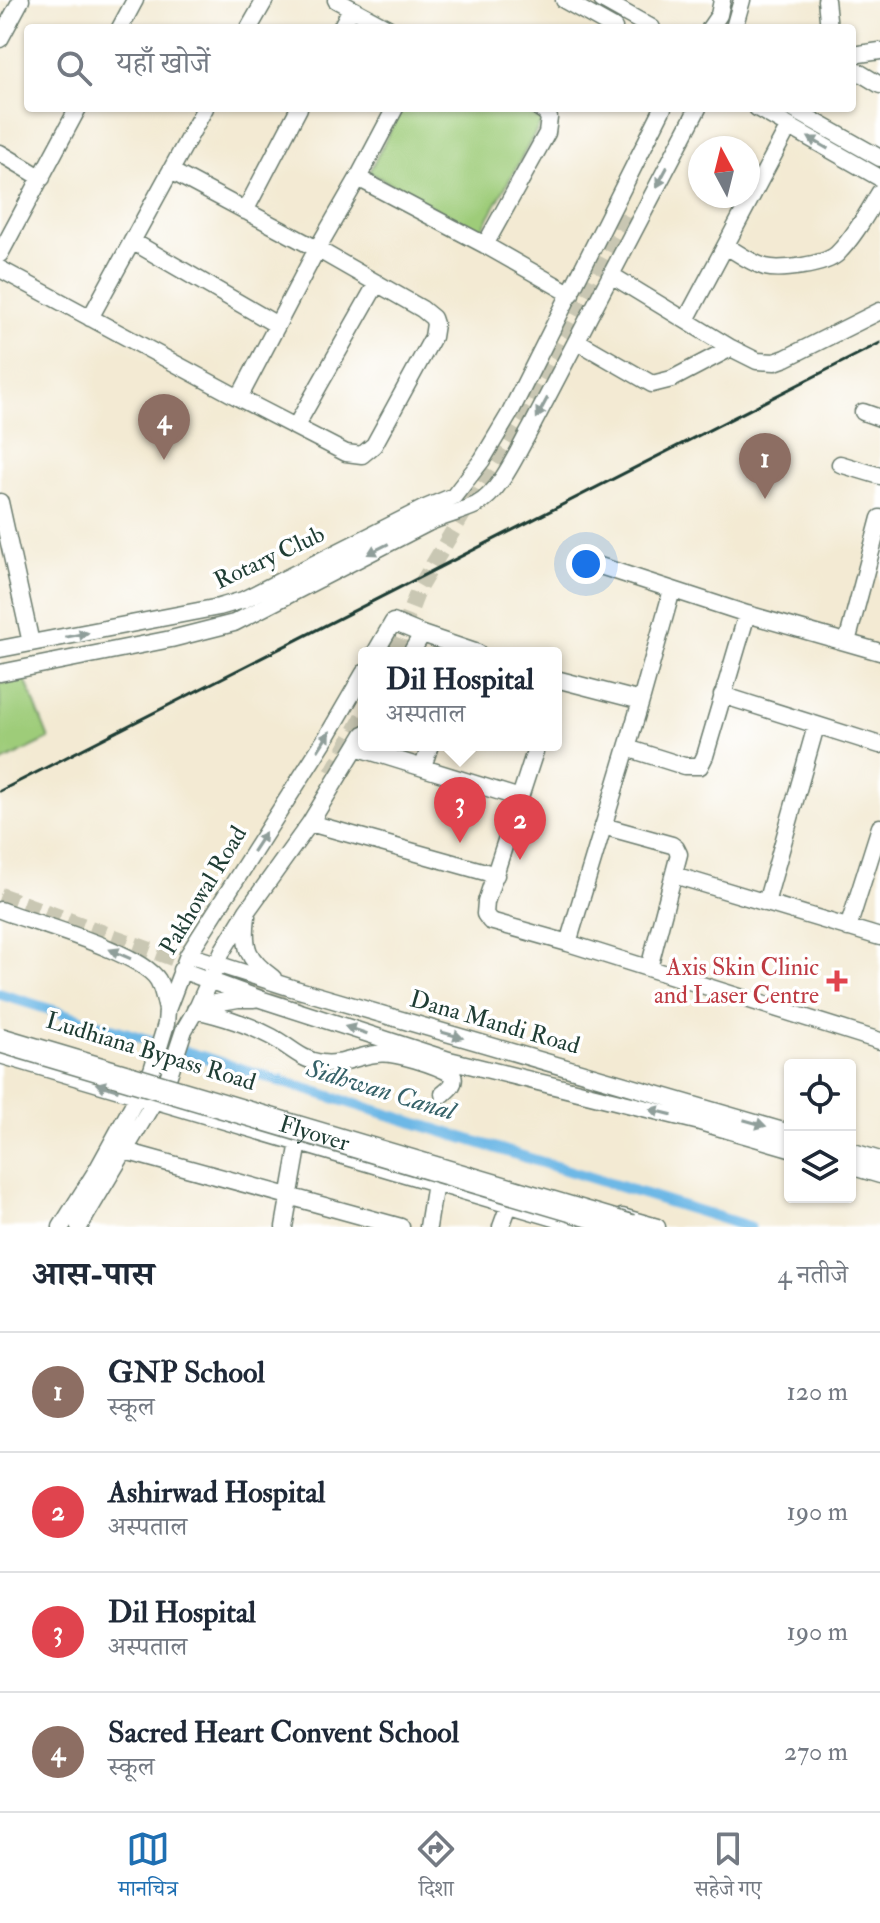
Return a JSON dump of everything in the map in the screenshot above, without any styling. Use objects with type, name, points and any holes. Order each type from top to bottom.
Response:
[{"type":"highway","name":"Flyover","points":[[0,1040],[631,1227]]},
{"type":"street","points":[[0,39],[21,0]]},
{"type":"street","points":[[122,24],[135,0]]},
{"type":"street","points":[[251,24],[265,0]]},
{"type":"street","points":[[336,0],[380,24]]},
{"type":"street","points":[[564,0],[607,24]]},
{"type":"street","points":[[602,0],[645,24]]},
{"type":"street","points":[[713,24],[719,15],[722,0]]},
{"type":"street","points":[[735,24],[742,0]]},
{"type":"street","points":[[826,0],[829,24]]},
{"type":"street","points":[[343,24],[351,9]]},
{"type":"street","points":[[856,54],[880,51]]},
{"type":"street","points":[[856,70],[880,85]]},
{"type":"street","points":[[0,254],[76,112]]},
{"type":"street","points":[[90,318],[203,112]]},
{"type":"street","points":[[245,211],[297,112]]},
{"type":"street","points":[[239,398],[393,112]]},
{"type":"street","points":[[485,245],[547,133],[549,118],[545,112]]},
{"type":"street","points":[[358,178],[571,294],[661,112]]},
{"type":"street","points":[[0,673],[171,639],[234,623],[425,516],[448,514],[486,498],[514,459],[696,112]]},
{"type":"street","points":[[764,112],[880,178]]},
{"type":"street","points":[[798,112],[880,158]]},
{"type":"street","points":[[686,320],[789,126]]},
{"type":"street","points":[[0,153],[42,178]]},
{"type":"street","points":[[0,269],[346,453],[362,455],[374,445],[433,337],[433,318],[317,249],[171,171]]},
{"type":"street","points":[[726,246],[768,268],[827,260],[847,243],[880,192]]},
{"type":"street","points":[[132,241],[277,325]]},
{"type":"street","points":[[611,275],[731,348],[766,363],[775,362],[880,311]]},
{"type":"street","points":[[296,426],[377,283]]},
{"type":"street","name":"Rotary Club","points":[[0,649],[243,600],[425,516],[454,496],[482,460],[510,413],[571,294]]},
{"type":"street","points":[[577,341],[652,384],[672,379],[731,348]]},
{"type":"street","points":[[863,412],[880,418]]},
{"type":"street","points":[[840,464],[880,476]]},
{"type":"street","points":[[0,502],[31,643]]},
{"type":"street","points":[[847,642],[880,518]]},
{"type":"street","points":[[600,566],[747,614],[880,652]]},
{"type":"street","points":[[568,943],[672,590]]},
{"type":"street","points":[[0,665],[223,620],[235,614],[243,600]]},
{"type":"street","points":[[627,748],[684,766],[700,766],[747,614]]},
{"type":"street","points":[[378,647],[393,622],[451,647]]},
{"type":"street","points":[[414,647],[422,634]]},
{"type":"street","points":[[562,682],[641,701]]},
{"type":"street","name":"Pakhowal Road","points":[[79,1227],[125,1151],[146,1098],[150,1072],[184,963],[358,683]]},
{"type":"street","points":[[722,695],[880,745]]},
{"type":"street","points":[[766,903],[816,726]]},
{"type":"street","name":"Pakhowal Road","points":[[61,1227],[146,1098],[167,1079],[210,969],[310,823],[358,743]]},
{"type":"street","points":[[386,751],[423,767],[520,798]]},
{"type":"street","points":[[423,767],[428,751]]},
{"type":"street","points":[[535,751],[485,908],[490,921],[880,1041]]},
{"type":"street","points":[[310,823],[496,875]]},
{"type":"street","points":[[603,826],[676,848],[679,857],[649,968]]},
{"type":"street","points":[[848,928],[880,827]]},
{"type":"street","points":[[674,875],[880,937]]},
{"type":"street","points":[[0,910],[113,950],[142,965],[158,980],[167,1017]]},
{"type":"street","points":[[247,911],[247,951],[254,962],[284,985]]},
{"type":"street","points":[[233,925],[210,969],[260,999],[449,1060],[700,1122],[784,1146]]},
{"type":"street","name":"Dana Mandi Road","points":[[184,963],[284,985],[529,1060],[784,1131]]},
{"type":"street","points":[[196,1008],[238,999],[260,999]]},
{"type":"street","points":[[196,1008],[257,1029],[305,1059],[318,1063],[347,1062],[370,1054],[385,1053],[424,1064],[453,1075],[452,1086],[443,1094]]},
{"type":"street","name":"Ludhiana Bypass Road","points":[[0,1030],[150,1072],[657,1227]]},
{"type":"street","name":"Ludhiana Bypass Road","points":[[0,1055],[585,1227]]},
{"type":"street","points":[[502,1056],[529,1060],[536,1081]]},
{"type":"street","points":[[284,1227],[299,1142]]},
{"type":"street","points":[[125,1151],[401,1227]]},
{"type":"street","points":[[856,1153],[880,1160]]},
{"type":"street","points":[[856,1168],[880,1175]]},
{"type":"street","points":[[428,1227],[435,1183]]},
{"type":"street","points":[[501,1227],[509,1205]]},
{"type":"green space","points":[[400,112],[526,112],[542,121],[480,233],[369,172]]},
{"type":"green space","points":[[25,679],[49,739],[0,763],[0,683]]},
{"type":"waterway","name":"Sidhwan Canal","points":[[0,994],[750,1227]]},
{"type":"tunnel","points":[[396,647],[419,588],[532,398],[627,212]]},
{"type":"tunnel","points":[[332,773],[358,726]]},
{"type":"tunnel","points":[[0,895],[216,974],[301,999]]},
{"type":"railway","points":[[0,791],[880,343]]},
{"type":"place","name":"Sacred Heart Convent School","points":[[164,460]]},
{"type":"place","name":"GNP School","points":[[765,499]]},
{"type":"place","name":"Dil Hospital","points":[[460,843]]},
{"type":"place","name":"Ashirwad Hospital","points":[[520,860]]},
{"type":"place","name":"Axis Skin Clinic and Laser Centre","points":[[837,981]]}]
